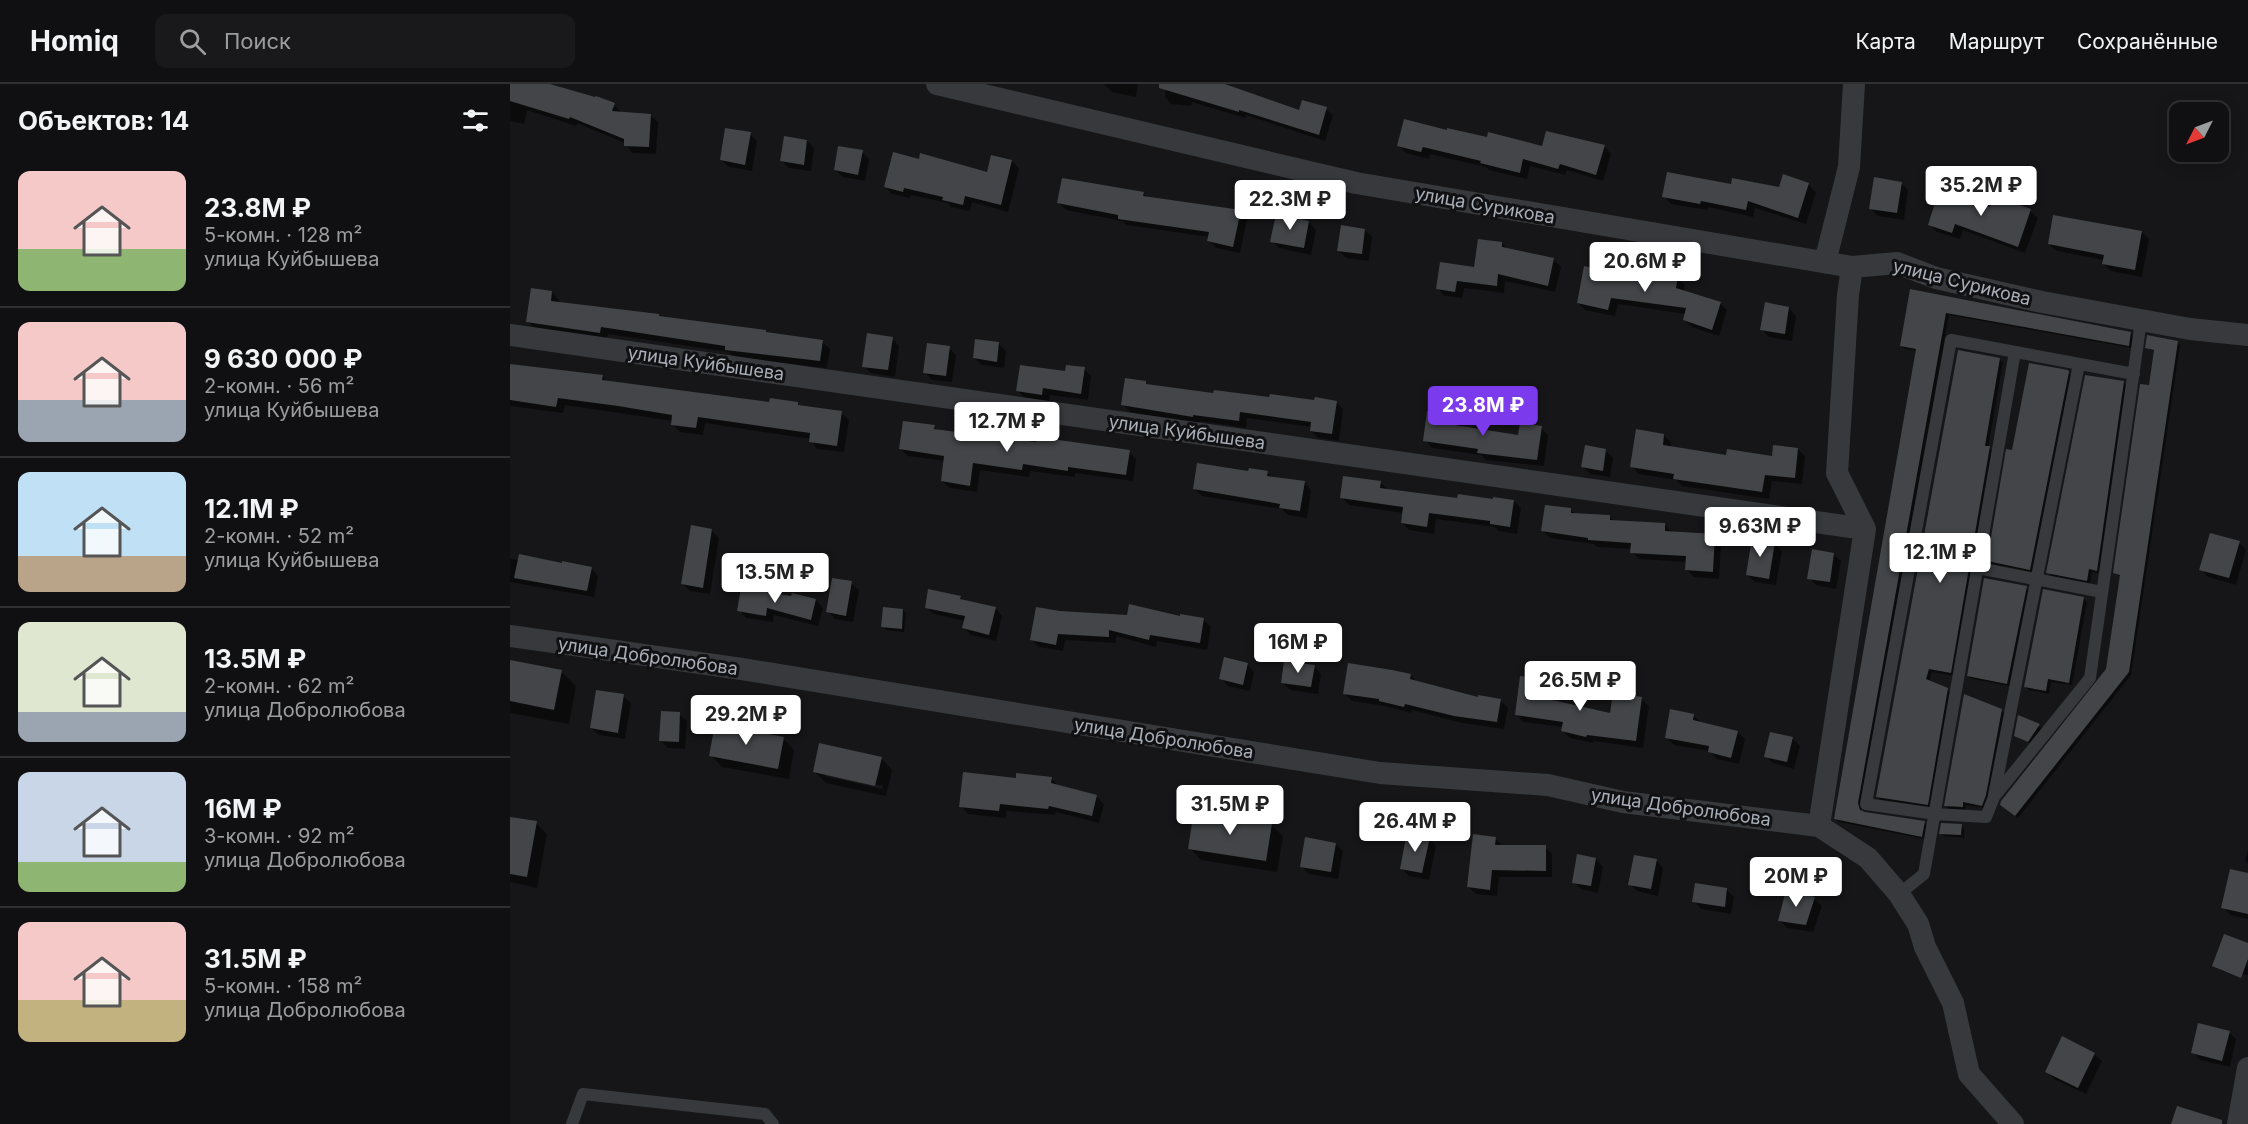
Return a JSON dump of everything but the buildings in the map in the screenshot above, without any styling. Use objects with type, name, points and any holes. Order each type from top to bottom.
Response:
[{"type":"street","name":"улица Сурикова","points":[[937,84],[1356,183],[1852,267],[1897,263],[1936,278],[2142,321],[2248,335]]},
{"type":"street","points":[[1825,262],[1849,167],[1854,84]]},
{"type":"street","points":[[1852,267],[1848,295],[1837,473],[1865,529],[1819,826],[1868,858],[1899,894],[1918,924],[1925,947],[1953,1003],[1969,1074],[2013,1124]]},
{"type":"street","name":"улица Куйбышева","points":[[510,335],[1865,529]]},
{"type":"street","name":"улица Добролюбова","points":[[510,636],[742,669],[1380,773],[1548,785],[1623,802],[1819,826]]},
{"type":"street","points":[[2238,1124],[2248,1068]]},
{"type":"lane","points":[[1994,797],[2090,678],[2142,321]]},
{"type":"lane","points":[[2079,364],[1994,797],[1986,817],[1935,814],[1866,804],[1951,340],[2134,374]]},
{"type":"lane","points":[[1899,894],[1924,874],[2015,352]]},
{"type":"lane","points":[[1978,568],[2102,592]]},
{"type":"lane","points":[[572,1124],[583,1094],[765,1114],[773,1124]]}]
